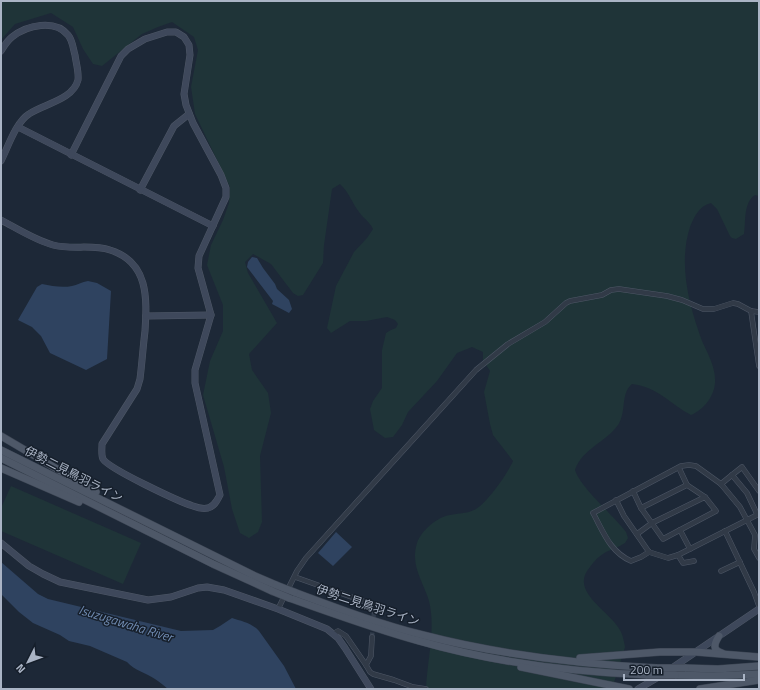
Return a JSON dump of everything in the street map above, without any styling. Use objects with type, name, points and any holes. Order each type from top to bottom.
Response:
[{"type":"main road","points":[[1,436],[99,494],[114,506]]},
{"type":"main road","name":"伊勢二見鳥羽ライン","points":[[1,450],[255,576],[274,588]]},
{"type":"main road","name":"伊勢二見鳥羽ライン","points":[[1,458],[213,564],[376,629],[450,649],[501,660],[544,666],[647,675],[714,676],[759,674]]},
{"type":"main road","points":[[1,468],[116,518],[137,525]]},
{"type":"main road","name":"伊勢二見鳥羽ライン","points":[[292,595],[422,635],[524,656],[657,668],[718,669],[759,666]]},
{"type":"main road","points":[[719,636],[715,647],[717,651],[724,654]]},
{"type":"main road","points":[[450,649],[491,662],[600,686],[629,689]]},
{"type":"main road","points":[[524,656],[588,658],[647,652],[696,652],[759,657]]},
{"type":"main road","points":[[700,689],[759,680]]},
{"type":"street","points":[[1,51],[13,36],[22,31],[50,25],[58,27],[69,36],[78,69],[78,79],[72,91],[53,103],[27,115],[18,127],[1,161]]},
{"type":"street","points":[[1,220],[39,240],[52,245],[104,248],[119,254],[136,267],[143,282],[146,296],[146,316],[140,379],[137,389],[102,444],[104,459],[107,463],[138,480],[193,506],[210,508],[220,495],[195,383],[195,370],[211,315],[210,306],[198,268],[199,256],[226,197],[226,188],[222,175],[193,123],[186,105],[184,94],[190,55],[188,45],[184,37],[176,32],[167,32],[145,39],[132,46],[121,56],[71,155]]},
{"type":"street","points":[[140,190],[174,126],[189,114]]},
{"type":"street","points":[[18,127],[213,226]]},
{"type":"street","points":[[278,609],[297,571],[312,551],[476,370],[508,344],[546,322],[566,303],[602,295],[611,290],[619,289],[667,296],[682,300],[703,309],[714,309],[733,303],[751,311],[759,312]]},
{"type":"street","points":[[751,311],[759,366]]},
{"type":"street","points":[[146,316],[211,315]]},
{"type":"street","points":[[649,552],[631,561],[620,556],[610,544],[593,513],[679,468],[689,465],[696,466],[721,484],[740,507],[755,535],[754,549],[759,558]]},
{"type":"street","points":[[721,484],[742,467],[759,491]]},
{"type":"street","points":[[633,492],[641,508],[663,539],[716,511],[705,497],[687,485],[679,468]]},
{"type":"street","points":[[616,500],[624,516],[649,552],[668,558],[678,555],[758,514],[747,493],[732,475]]},
{"type":"street","points":[[641,508],[687,485]]},
{"type":"street","points":[[637,534],[652,524],[705,497]]},
{"type":"street","points":[[680,530],[690,549]]},
{"type":"street","points":[[638,689],[696,652],[759,607],[754,592],[724,531]]},
{"type":"street","points":[[2,545],[29,566],[60,582],[148,600],[207,587],[224,590],[278,609],[323,628],[333,634],[345,648],[371,689]]},
{"type":"street","points":[[678,555],[683,563],[694,561]]},
{"type":"street","points":[[721,571],[740,562]]},
{"type":"street","points":[[295,577],[374,605],[374,611]]},
{"type":"street","points":[[333,634],[338,631],[346,636],[370,672],[373,674],[412,687],[426,689]]},
{"type":"street","points":[[366,666],[371,656],[372,637]]},
{"type":"street","points":[[719,689],[759,683]]},
{"type":"green space","points":[[1,1],[759,1],[759,196],[755,195],[748,203],[744,234],[736,239],[730,236],[717,209],[711,203],[700,209],[690,227],[685,255],[685,270],[689,299],[702,341],[714,369],[714,390],[705,405],[691,415],[657,392],[632,384],[626,393],[621,420],[618,425],[583,456],[575,470],[583,485],[621,525],[628,538],[625,543],[606,552],[595,561],[585,576],[584,585],[594,601],[616,624],[623,639],[625,647],[612,689],[426,689],[432,623],[429,601],[416,566],[415,551],[417,543],[419,538],[430,525],[445,516],[468,512],[479,507],[496,488],[513,461],[493,435],[484,392],[490,371],[483,360],[483,352],[472,347],[457,353],[437,381],[408,412],[402,425],[393,437],[385,438],[374,430],[370,409],[373,401],[382,388],[382,350],[386,333],[396,328],[398,324],[395,320],[387,317],[366,321],[350,321],[331,333],[327,328],[336,286],[354,252],[373,229],[359,212],[346,190],[340,184],[332,189],[323,263],[303,295],[298,296],[293,293],[271,264],[253,254],[245,262],[248,273],[277,323],[249,354],[252,370],[268,393],[271,413],[260,456],[262,522],[258,532],[249,538],[240,533],[232,509],[224,467],[203,395],[210,361],[223,331],[223,305],[207,265],[211,245],[229,203],[230,187],[195,114],[191,87],[198,50],[194,37],[172,22],[142,34],[102,66],[93,64],[83,49],[73,27],[51,13],[15,24],[1,40]]},
{"type":"green space","points":[[11,486],[141,543],[123,584],[1,531],[1,508]]},
{"type":"water","points":[[252,257],[257,258],[277,289],[289,300],[292,309],[289,313],[272,304],[273,301],[247,267],[248,262]]},
{"type":"water","points":[[88,281],[97,283],[111,291],[107,359],[86,370],[50,353],[41,336],[32,327],[18,320],[37,287],[42,284],[68,287]]},
{"type":"water","points":[[336,532],[352,547],[333,566],[318,553]]},
{"type":"water","name":"Isuzugawaha River","points":[[1,562],[38,594],[48,599],[181,631],[213,630],[232,618],[253,626],[259,631],[284,666],[296,689],[168,689],[157,680],[133,667],[127,662],[90,646],[69,641],[60,635],[33,623],[19,612],[1,594]]},
{"type":"tunnel","points":[[372,637],[374,611]]}]
